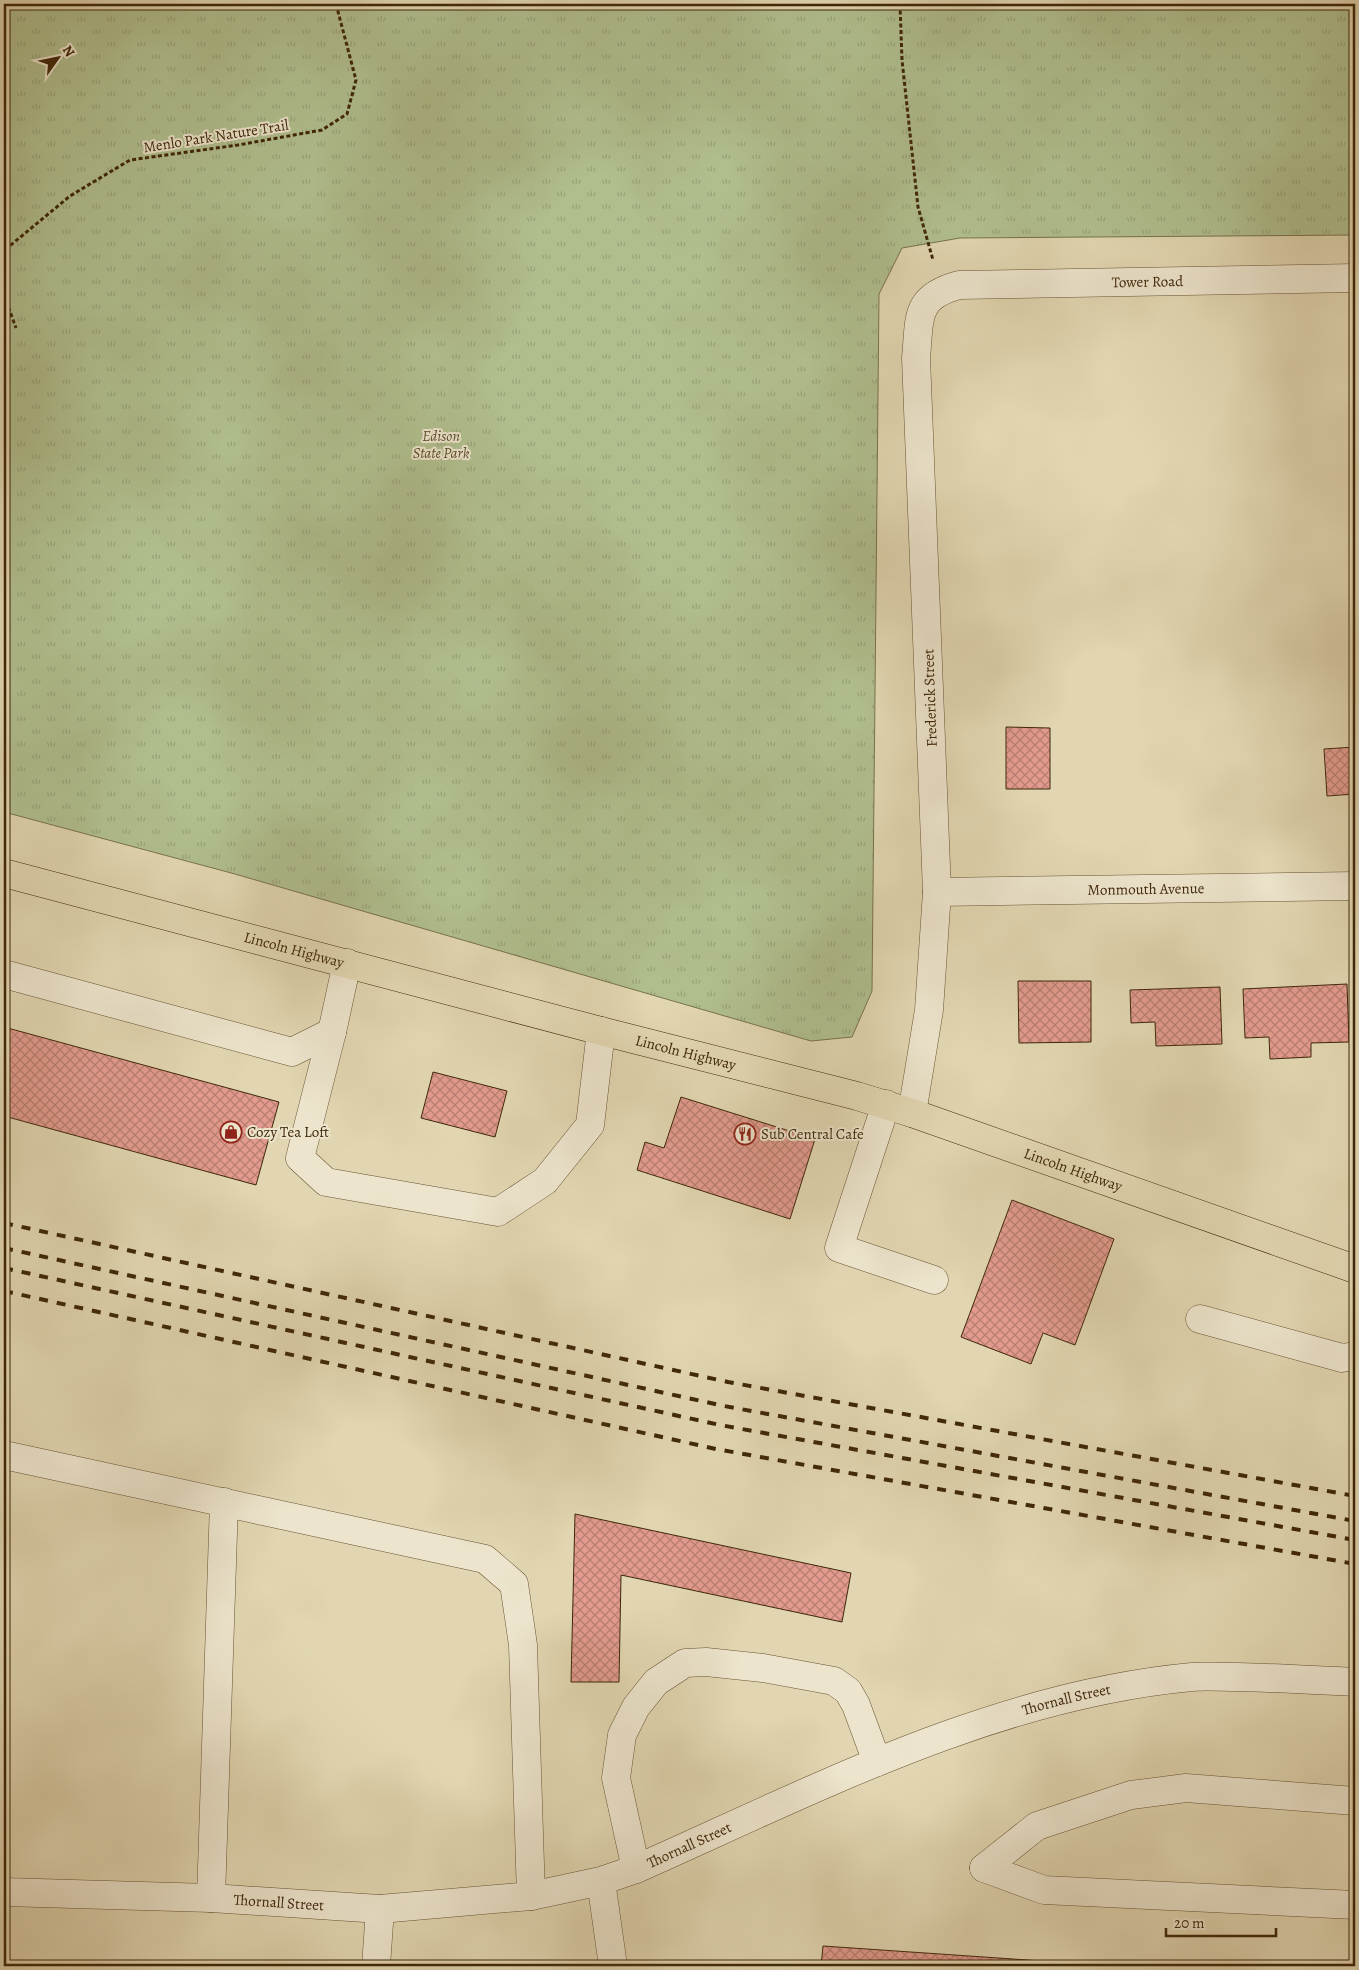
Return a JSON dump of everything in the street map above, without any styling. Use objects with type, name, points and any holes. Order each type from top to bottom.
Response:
[{"type":"main road","name":"Lincoln Highway","points":[[4,873],[601,1031],[886,1104],[1355,1269]]},
{"type":"street","name":"Tower Road","points":[[941,290],[959,285],[1355,278]]},
{"type":"street","name":"Frederick Street","points":[[912,1113],[929,1010],[937,892],[916,358],[920,317],[926,301],[941,290]]},
{"type":"street","name":"Monmouth Avenue","points":[[937,892],[1355,886]]},
{"type":"street","points":[[347,963],[332,1032],[300,1158],[326,1182],[498,1212],[545,1181],[590,1125],[601,1031]]},
{"type":"street","points":[[4,974],[292,1052],[332,1032]]},
{"type":"street","points":[[886,1104],[839,1248],[934,1280]]},
{"type":"street","points":[[1200,1319],[1342,1358],[1355,1356]]},
{"type":"street","points":[[4,1455],[485,1559],[514,1584],[523,1645],[531,1896]]},
{"type":"street","points":[[211,1898],[224,1502]]},
{"type":"street","points":[[636,1869],[616,1778],[622,1734],[636,1707],[656,1682],[685,1663],[706,1662],[763,1668],[834,1681],[848,1691],[856,1704],[877,1762]]},
{"type":"street","name":"Thornall Street","points":[[4,1892],[211,1898],[380,1909],[531,1896],[601,1881],[636,1869],[877,1762],[951,1733],[1040,1707],[1155,1681],[1195,1677],[1286,1678],[1355,1682]]},
{"type":"street","points":[[1355,1801],[1186,1788],[1131,1795],[1036,1826],[984,1868],[1044,1890],[1355,1905]]},
{"type":"street","points":[[601,1881],[613,1966]]},
{"type":"street","points":[[376,1966],[380,1909]]},
{"type":"path","name":"Menlo Park Nature Trail","points":[[4,256],[6,249],[70,196],[130,160],[238,146],[322,130],[346,114],[356,80],[336,4]]},
{"type":"path","points":[[900,4],[902,60],[918,207],[941,290]]},
{"type":"path","points":[[4,295],[16,328]]},
{"type":"green space","name":"Edison State Park","points":[[4,4],[1355,4],[1355,235],[960,238],[902,248],[879,294],[872,991],[852,1037],[811,1041],[235,874],[4,812]]},
{"type":"building","points":[[1006,727],[1050,728],[1050,789],[1006,789]]},
{"type":"building","points":[[1355,747],[1355,794],[1327,796],[1324,749]]},
{"type":"building","points":[[1018,981],[1091,981],[1091,1042],[1019,1043]]},
{"type":"building","points":[[1347,984],[1349,1042],[1311,1043],[1311,1057],[1270,1059],[1269,1037],[1245,1038],[1243,989]]},
{"type":"building","points":[[1220,987],[1222,1044],[1156,1046],[1155,1022],[1131,1023],[1130,990]]},
{"type":"building","points":[[4,1027],[279,1102],[256,1185],[4,1116]]},
{"type":"building","points":[[433,1072],[507,1091],[495,1137],[421,1118]]},
{"type":"building","points":[[681,1097],[815,1139],[790,1219],[637,1170],[645,1142],[664,1148]]},
{"type":"building","points":[[1012,1200],[1114,1239],[1075,1345],[1043,1333],[1031,1364],[961,1337]]},
{"type":"building","points":[[575,1514],[851,1573],[842,1622],[621,1575],[619,1682],[571,1682]]},
{"type":"building","points":[[823,1946],[1115,1966],[821,1966]]},
{"type":"railway","points":[[4,1223],[728,1382],[1355,1496]]},
{"type":"railway","points":[[4,1248],[724,1406],[1355,1521]]},
{"type":"railway","points":[[4,1268],[720,1425],[1355,1540]]},
{"type":"railway","points":[[4,1291],[716,1449],[1355,1564]]},
{"type":"place","name":"Cozy Tea Loft","points":[[231,1132]]},
{"type":"place","name":"Sub Central Cafe","points":[[745,1134]]}]
